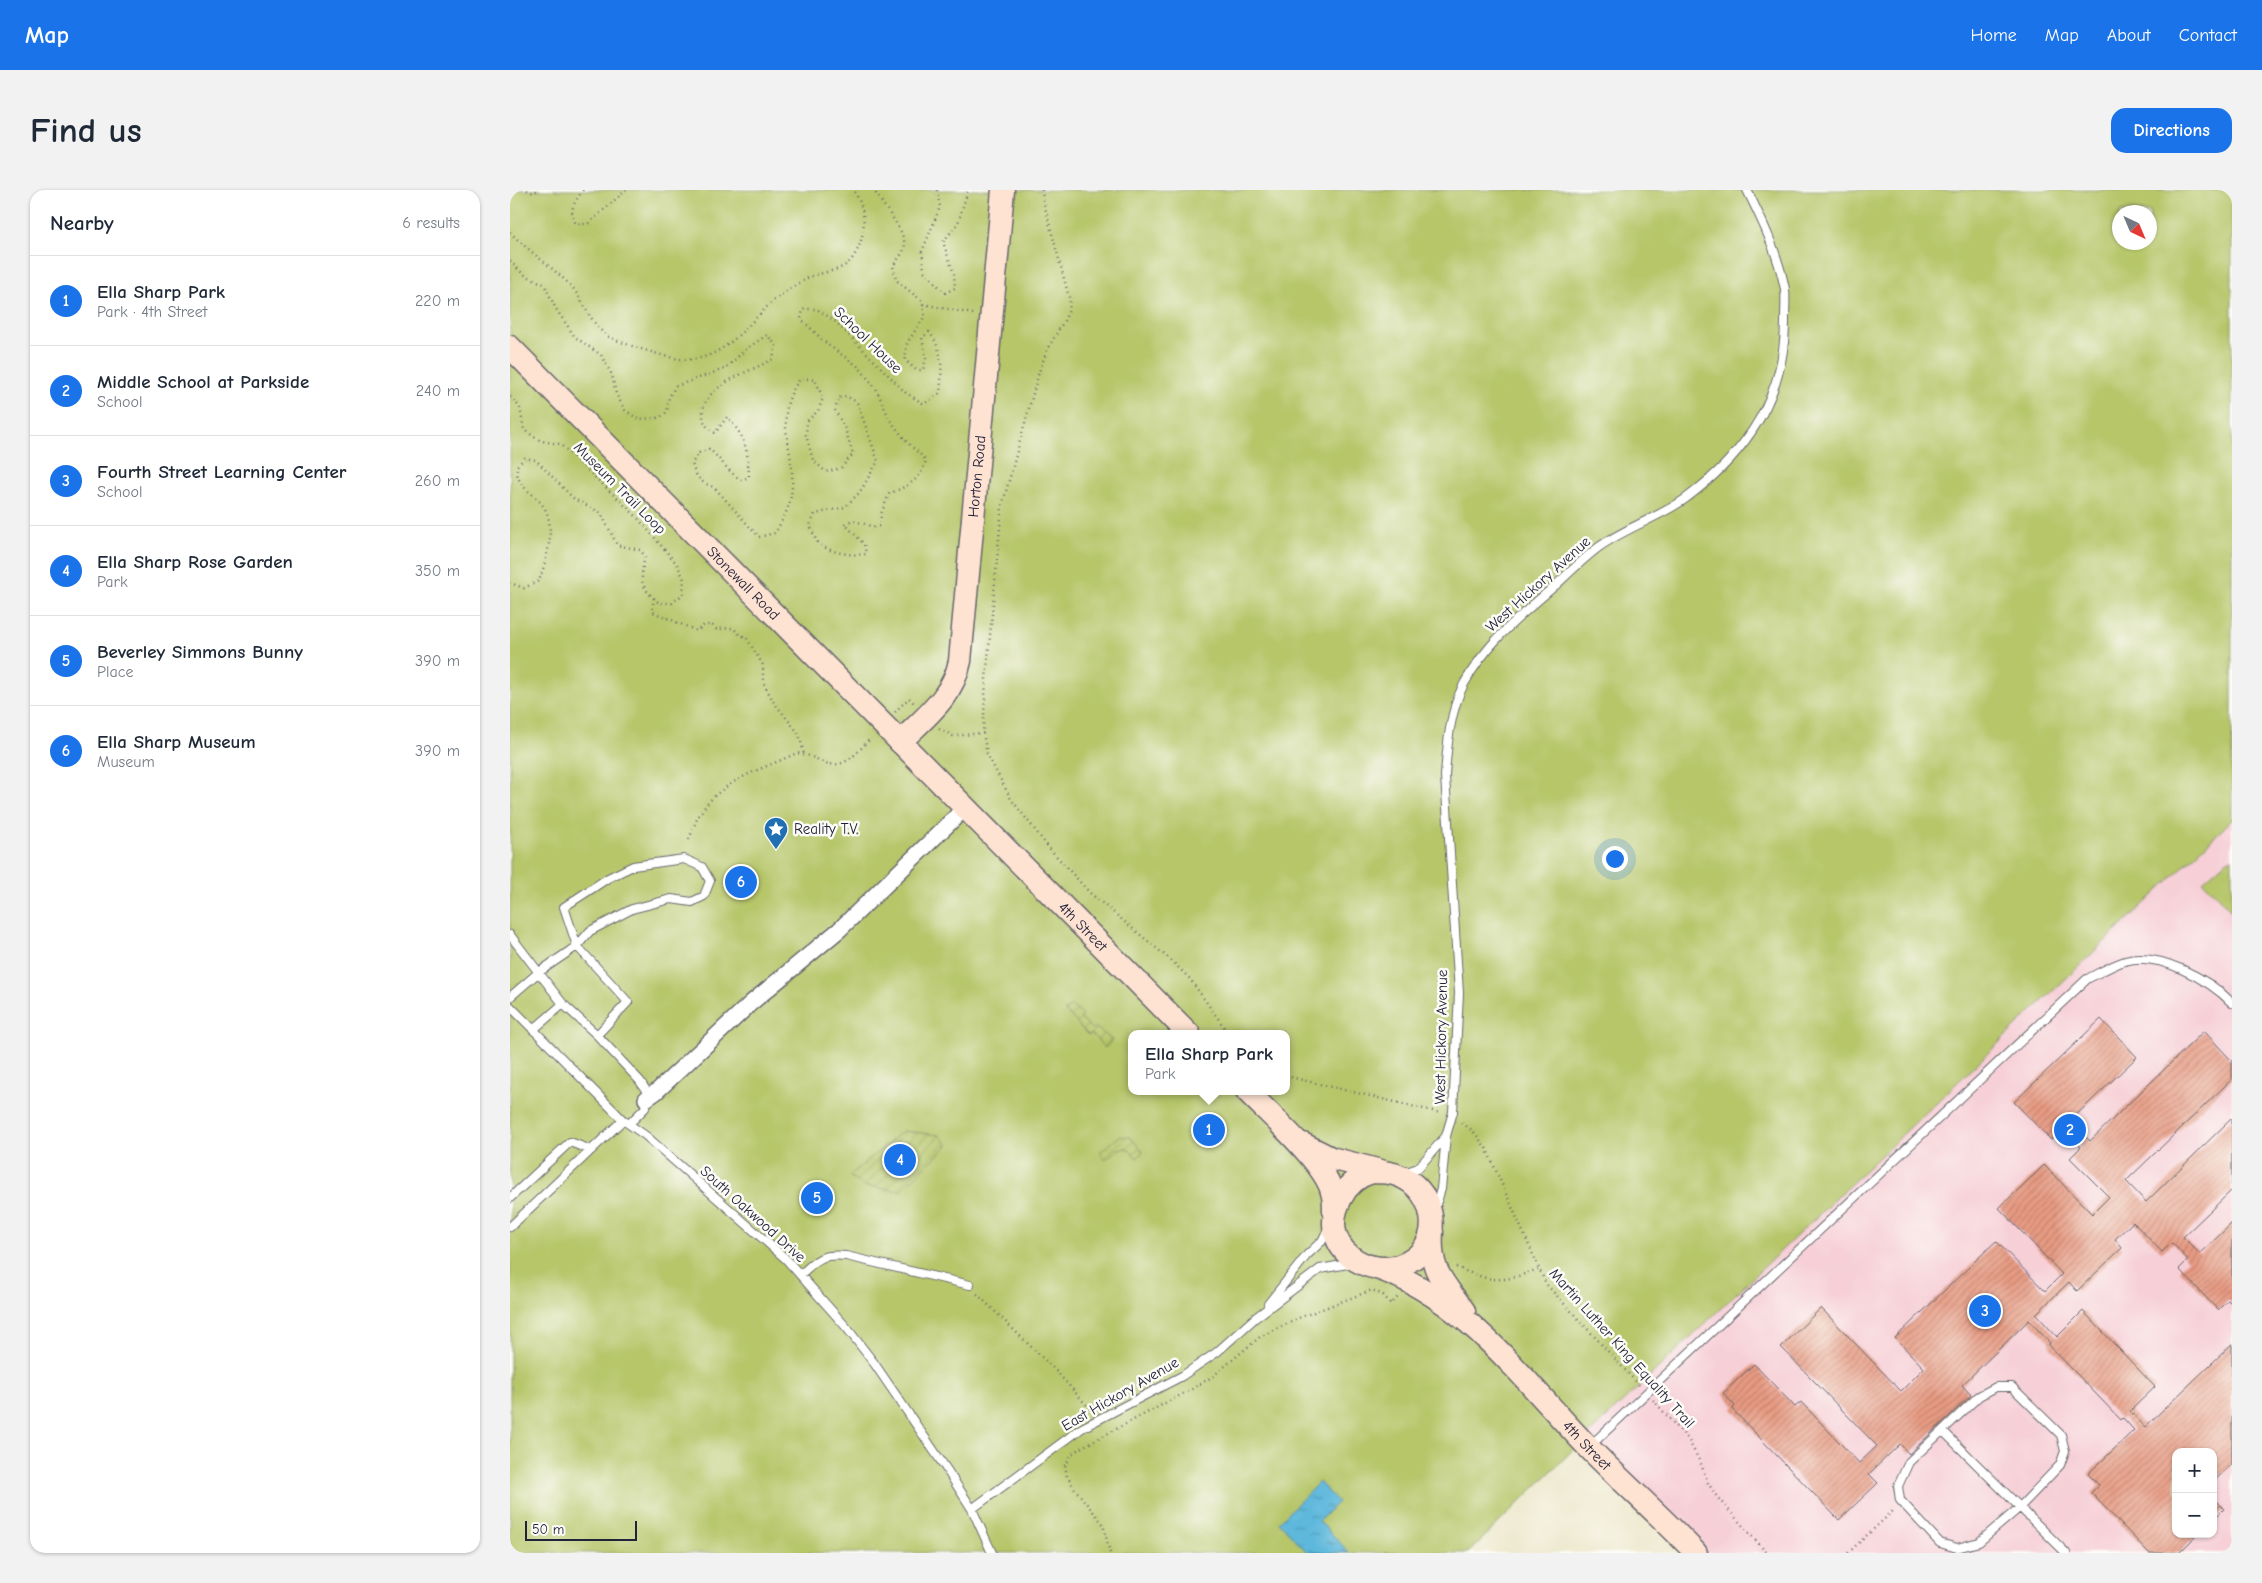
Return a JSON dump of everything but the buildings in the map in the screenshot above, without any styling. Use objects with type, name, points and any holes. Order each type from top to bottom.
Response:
[{"type":"street","name":"Horton Road","points":[[900,742],[946,695],[958,673],[1003,190]]},
{"type":"street","name":"Stonewall Road","points":[[510,347],[971,814]]},
{"type":"street","name":"4th Street","points":[[971,814],[1185,1030]]},
{"type":"street","points":[[646,1100],[751,1004],[839,930],[971,814]]},
{"type":"street","points":[[1251,1095],[1292,1136],[1326,1177],[1332,1192],[1334,1233],[1340,1245],[1352,1258],[1368,1265],[1396,1267],[1410,1261],[1425,1246],[1432,1225],[1428,1204],[1420,1190],[1409,1181],[1392,1173],[1332,1158],[1306,1146],[1292,1136]]},
{"type":"street","points":[[1333,1215],[1343,1192],[1351,1183],[1363,1175],[1392,1173]]},
{"type":"street","name":"4th Street","points":[[1432,1225],[1431,1249],[1435,1269],[1482,1335]]},
{"type":"street","name":"4th Street","points":[[1368,1265],[1404,1278],[1443,1302],[1482,1335],[1589,1448],[1696,1553]]},
{"type":"lane","name":"West Hickory Avenue","points":[[1432,1225],[1441,1189],[1446,1136],[1453,1112],[1459,993],[1445,776],[1447,746],[1457,704],[1464,685],[1477,664],[1506,628],[1600,547],[1684,500],[1729,460],[1750,436],[1769,403],[1781,365],[1785,332],[1785,290],[1775,251],[1747,190]]},
{"type":"lane","points":[[510,997],[539,972],[577,946],[590,931],[632,909],[671,899],[692,902],[704,896],[710,881],[702,867],[684,859],[633,866],[608,878],[564,907],[577,946],[628,1002],[597,1035]]},
{"type":"lane","points":[[510,935],[563,1004],[597,1035],[640,1081],[647,1092],[645,1108],[591,1150],[510,1227]]},
{"type":"lane","points":[[1589,1448],[2086,979],[2126,961],[2141,960],[2185,970],[2226,996],[2232,1003]]},
{"type":"lane","points":[[533,1030],[563,1004]]},
{"type":"lane","name":"South Oakwood Drive","points":[[510,1006],[626,1122],[762,1237],[800,1275],[847,1328],[869,1356],[947,1470],[972,1509],[992,1553]]},
{"type":"lane","name":"West Hickory Avenue","points":[[1392,1173],[1418,1168],[1446,1136]]},
{"type":"lane","points":[[510,1198],[570,1142],[591,1150]]},
{"type":"lane","name":"East Hickory Avenue","points":[[1255,1318],[1307,1255],[1322,1241],[1333,1215]]},
{"type":"lane","points":[[800,1275],[814,1262],[828,1254],[846,1256],[970,1285]]},
{"type":"lane","name":"East Hickory Avenue","points":[[972,1509],[1082,1428],[1182,1376],[1217,1352],[1255,1318],[1320,1269],[1340,1264],[1368,1265]]},
{"type":"lane","points":[[1996,1387],[2012,1387],[2061,1435],[2065,1451],[2060,1465],[2018,1508],[1979,1542],[1957,1548],[1940,1543],[1902,1503],[1898,1486],[1909,1462],[1943,1432],[1978,1396],[1996,1387]]},
{"type":"lane","points":[[1943,1432],[2018,1508],[2066,1553]]},
{"type":"path","points":[[527,190],[533,193],[538,190]]},
{"type":"path","points":[[583,190],[572,206],[571,216],[576,224],[588,224],[626,190]]},
{"type":"path","points":[[510,232],[524,247],[573,288],[590,317],[606,335],[622,343],[680,359],[705,357],[724,350],[774,301],[808,278],[834,270],[850,262],[858,247],[864,224],[860,200],[852,190]]},
{"type":"path","points":[[874,190],[882,205],[903,234],[904,249],[893,266],[896,280],[922,301],[923,304],[992,317]]},
{"type":"path","points":[[937,190],[940,207],[922,252],[924,271],[945,293],[955,288],[954,274],[943,242],[958,223],[968,190]]},
{"type":"path","points":[[1042,190],[1070,301],[1069,310],[1048,348],[1039,372],[1002,506],[986,679],[983,733],[988,754],[998,777],[1011,799],[1049,848],[1090,893],[1179,968],[1226,1030]]},
{"type":"path","name":"School House","points":[[510,261],[523,274],[544,284],[556,309],[575,337],[601,355],[612,375],[616,394],[625,410],[638,420],[659,418],[667,412],[669,396],[676,386],[724,369],[749,347],[767,335],[776,346],[773,359],[758,368],[731,378],[711,394],[702,408],[703,418],[708,429],[715,433],[727,417],[736,426],[748,450],[749,477],[741,480],[731,474],[721,459],[709,449],[699,453],[692,463],[694,474],[704,484],[714,486],[759,537],[775,533],[787,513],[793,486],[785,423],[791,391],[801,378],[815,380],[823,398],[818,411],[807,421],[806,435],[813,460],[826,472],[841,468],[853,454],[845,429],[835,410],[838,398],[846,396],[857,402],[878,461],[860,492],[845,507],[815,514],[810,525],[817,542],[827,549],[854,556],[866,554],[864,544],[845,524],[852,520],[874,528],[880,526],[881,514],[889,494],[912,483],[922,472],[926,460],[890,420],[876,389],[859,367],[828,345],[801,319],[803,309],[817,309],[836,322],[906,393],[924,404],[940,393],[942,365],[936,341],[929,332],[922,338],[926,358],[923,370],[916,370],[905,360],[907,343],[925,316],[923,304]]},
{"type":"path","name":"Museum Trail Loop","points":[[510,397],[520,407],[524,430],[540,441],[560,444],[636,516],[677,564],[684,579],[683,594],[672,603],[659,603],[644,589],[641,576],[645,556],[640,550],[618,545],[601,513],[574,500],[536,460],[525,458],[517,466],[516,476],[546,510],[549,527],[548,555],[539,581],[524,588],[510,583]]},
{"type":"path","points":[[654,598],[653,612],[688,628],[698,631],[704,624],[712,625],[716,629],[733,628],[740,635],[746,637],[763,664],[763,682],[769,695],[799,734],[804,754]]},
{"type":"path","points":[[689,839],[700,814],[718,793],[729,784],[797,753],[832,766],[848,762],[909,698],[940,730],[953,736],[983,733]]},
{"type":"path","points":[[1290,1077],[1443,1114]]},
{"type":"path","name":"Martin Luther King Equality Trail","points":[[1462,1123],[1473,1131],[1486,1148],[1546,1284],[1688,1439],[1698,1457],[1708,1483],[1767,1553]]},
{"type":"path","points":[[1110,1553],[1103,1524],[1067,1476],[1065,1466],[1072,1454],[1103,1435],[1194,1388],[1213,1376],[1260,1337],[1301,1317],[1372,1290],[1383,1295],[1391,1304]]},
{"type":"path","points":[[978,1294],[1055,1370],[1092,1410]]},
{"type":"path","points":[[1108,1428],[1110,1432]]},
{"type":"path","points":[[1848,1553],[1902,1503]]},
{"type":"shaded area","points":[[2232,820],[2232,1553],[1697,1553],[1583,1440]]},
{"type":"green space","points":[[510,190],[2232,190],[2232,820],[1583,1440],[1468,1553],[510,1553]]},
{"type":"green space","points":[[2232,858],[2232,912],[2203,881]]},
{"type":"green space","points":[[1071,1006],[1082,1014],[1081,1019],[1093,1030],[1095,1027],[1112,1040],[1105,1048],[1092,1034],[1088,1035],[1065,1011]]},
{"type":"green space","points":[[903,1131],[939,1135],[948,1145],[900,1191],[865,1186],[849,1176]]},
{"type":"green space","points":[[1120,1136],[1130,1137],[1143,1151],[1137,1158],[1127,1148],[1118,1149],[1105,1160],[1100,1152]]},
{"type":"water","points":[[1319,1482],[1338,1502],[1319,1521],[1350,1553],[1308,1553],[1279,1522]]},
{"type":"place","name":"Reality T.V.","points":[[776,850]]},
{"type":"place","name":"Ella Sharp Museum","points":[[741,882]]},
{"type":"place","name":"Ella Sharp Park","points":[[1209,1130]]},
{"type":"place","name":"Middle School at Parkside","points":[[2070,1130]]},
{"type":"place","name":"Ella Sharp Rose Garden","points":[[900,1160]]},
{"type":"place","name":"Beverley Simmons Bunny","points":[[817,1198]]},
{"type":"place","name":"Fourth Street Learning Center","points":[[1985,1311]]}]
